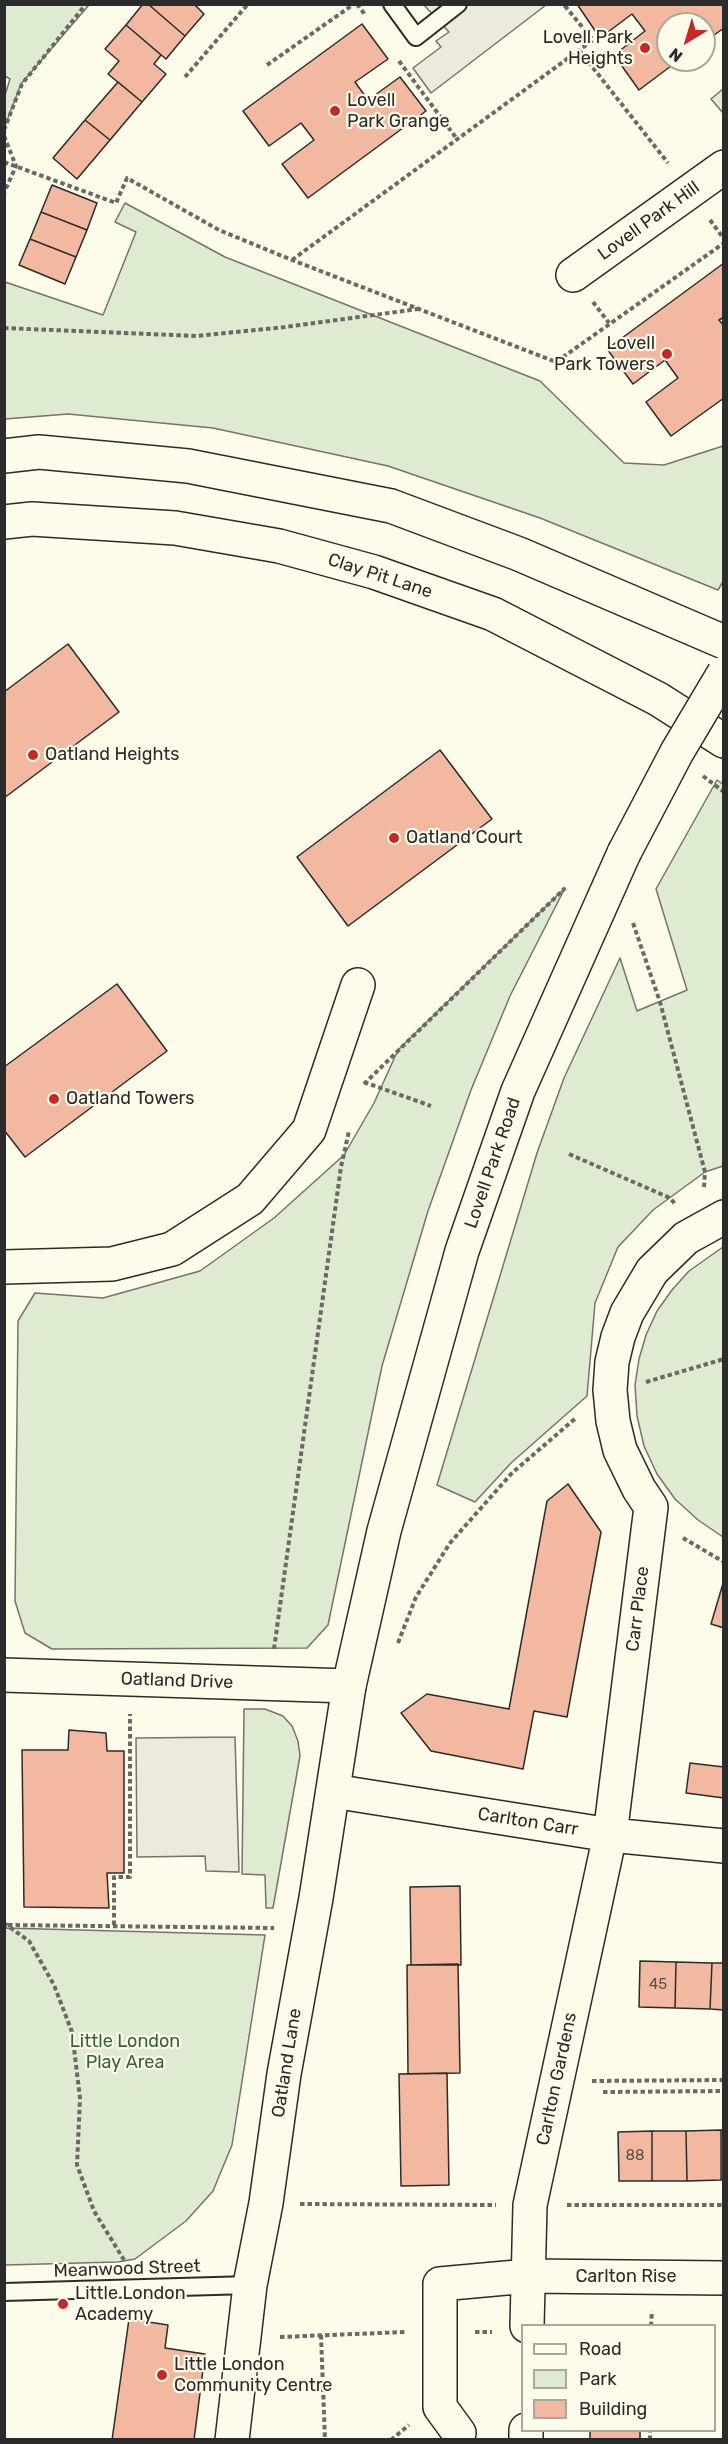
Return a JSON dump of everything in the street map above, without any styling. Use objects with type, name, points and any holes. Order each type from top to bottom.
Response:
[{"type":"main road","name":"Lovell Park Hill","points":[[573,275],[723,167]]},
{"type":"main road","points":[[4,456],[39,452],[188,466],[391,506],[519,554],[723,642]]},
{"type":"main road","name":"Clay Pit Lane","points":[[4,522],[32,519],[175,528],[279,546],[374,572],[493,614],[658,699],[723,741]]},
{"type":"main road","name":"Lovell Park Road","points":[[349,1686],[384,1531],[462,1251],[518,1090],[624,853],[677,752],[723,673]]},
{"type":"main road","points":[[4,1267],[111,1264],[172,1250],[250,1199],[309,1130],[358,985]]},
{"type":"main road","name":"Carr Place","points":[[610,1835],[651,1507],[639,1489],[620,1450],[613,1421],[610,1390],[612,1362],[618,1337],[639,1289],[667,1254],[711,1223]]},
{"type":"main road","name":"Oatland Drive","points":[[4,1675],[349,1686]]},
{"type":"main road","name":"Oatland Lane","points":[[232,2439],[250,2285],[266,2204],[284,2074],[349,1686]]},
{"type":"main road","name":"Carlton Carr","points":[[333,1791],[610,1835],[723,1846]]},
{"type":"main road","name":"Carlton Gardens","points":[[513,2329],[528,2276],[530,2205],[610,1835]]},
{"type":"main road","name":"Carlton Rise","points":[[440,2331],[440,2284],[528,2276],[723,2278]]},
{"type":"main road","points":[[440,2331],[440,2407],[459,2433]]},
{"type":"lane","points":[[392,4],[416,37],[458,4]]},
{"type":"lane","name":"Meanwood Street","points":[[4,2292],[250,2285]]},
{"type":"path","points":[[4,130],[22,84],[86,4]]},
{"type":"path","points":[[185,77],[248,4]]},
{"type":"path","points":[[267,65],[356,4],[372,24]]},
{"type":"path","points":[[292,260],[593,40],[565,6],[567,4]]},
{"type":"path","points":[[4,162],[116,204],[127,178],[219,230],[556,362],[723,241],[690,192],[579,50]]},
{"type":"path","points":[[393,52],[457,138]]},
{"type":"path","points":[[4,136],[16,166],[4,193]]},
{"type":"path","points":[[4,328],[196,336],[285,327],[419,308]]},
{"type":"path","points":[[696,771],[723,792]]},
{"type":"path","points":[[361,1091],[365,1082],[565,888]]},
{"type":"path","points":[[630,914],[660,1002],[705,1172],[711,1223]]},
{"type":"path","points":[[330,1070],[431,1106]]},
{"type":"path","points":[[274,1653],[341,1167],[351,1122]]},
{"type":"path","points":[[569,1154],[670,1198],[711,1223]]},
{"type":"path","points":[[395,1649],[416,1597],[450,1543],[512,1473],[610,1390],[723,1359]]},
{"type":"path","points":[[114,1925],[114,1877],[130,1877],[130,1703]]},
{"type":"path","points":[[6,1924],[276,1928]]},
{"type":"path","points":[[6,1924],[29,1941],[54,1985],[72,2032],[80,2098],[77,2165],[94,2211],[142,2289]]},
{"type":"path","points":[[556,2082],[723,2080]]},
{"type":"path","points":[[603,2092],[723,2091]]},
{"type":"path","points":[[266,2204],[723,2205]]},
{"type":"path","points":[[277,2337],[513,2329]]},
{"type":"path","points":[[321,2335],[325,2439]]},
{"type":"green space","points":[[5,4],[89,5],[21,84],[5,126],[5,95],[10,79],[5,76]]},
{"type":"green space","points":[[723,89],[723,113],[711,99]]},
{"type":"green space","points":[[125,203],[225,257],[540,381],[624,463],[664,465],[723,446],[724,580],[718,590],[540,518],[388,466],[213,428],[68,414],[5,419],[5,282],[103,315],[136,232],[115,222]]},
{"type":"green space","points":[[717,780],[724,785],[723,1166],[705,1172],[653,1210],[618,1247],[595,1303],[587,1396],[511,1463],[475,1502],[437,1485],[537,1153],[564,1078],[620,958],[637,1011],[687,990],[656,889]]},
{"type":"green space","points":[[565,888],[510,996],[471,1090],[428,1211],[382,1366],[328,1625],[307,1648],[52,1649],[25,1633],[15,1601],[18,1321],[35,1293],[103,1298],[200,1271],[274,1218],[344,1155],[374,1103],[398,1050]]},
{"type":"green space","points":[[723,1247],[723,1537],[698,1520],[675,1499],[657,1474],[644,1446],[637,1416],[635,1385],[646,1335],[657,1311],[689,1271]]},
{"type":"green space","points":[[244,1709],[265,1709],[283,1716],[292,1726],[298,1741],[300,1756],[273,1908],[266,1908],[265,1875],[242,1874]]},
{"type":"green space","name":"Little London Play Area","points":[[5,1928],[265,1935],[232,2145],[213,2191],[186,2221],[135,2259],[118,2262],[5,2265]]},
{"type":"shaded area","points":[[424,5],[546,5],[431,93],[413,68],[441,47],[436,41],[449,32]]},
{"type":"shaded area","points":[[235,1737],[239,1872],[206,1871],[205,1856],[137,1857],[136,1738]]},
{"type":"building","points":[[143,4],[148,4],[185,36],[166,59],[126,25]]},
{"type":"building","points":[[148,4],[194,4],[204,14],[185,36]]},
{"type":"building","name":"Lovell Park Heights","points":[[577,4],[724,4],[724,28],[716,34],[716,12],[656,12],[656,72],[663,72],[639,90],[614,55],[645,31],[632,14],[600,38]]},
{"type":"building","name":"Lovell Park Grange","points":[[362,24],[388,59],[355,82],[368,100],[400,77],[426,111],[308,198],[282,164],[314,140],[301,123],[269,146],[243,111]]},
{"type":"building","points":[[126,25],[161,55],[154,64],[166,74],[142,102],[108,74],[119,61],[105,49]]},
{"type":"building","points":[[118,82],[142,102],[110,140],[85,120]]},
{"type":"building","points":[[85,120],[110,140],[77,179],[53,158]]},
{"type":"building","points":[[52,185],[97,203],[87,230],[41,212]]},
{"type":"building","points":[[41,212],[87,230],[76,257],[30,239]]},
{"type":"building","points":[[30,239],[76,257],[65,284],[19,265]]},
{"type":"building","name":"Lovell Park Towers","points":[[724,263],[724,317],[719,320],[724,326],[724,398],[671,436],[646,402],[678,378],[665,360],[633,384],[607,349]]},
{"type":"building","name":"Oatland Heights","points":[[68,644],[119,712],[4,798],[4,692]]},
{"type":"building","name":"Oatland Court","points":[[440,750],[492,819],[348,926],[297,857]]},
{"type":"building","name":"Oatland Towers","points":[[117,984],[167,1051],[25,1157],[4,1130],[4,1067]]},
{"type":"building","points":[[568,1484],[601,1532],[567,1717],[534,1711],[523,1769],[431,1751],[401,1713],[427,1694],[509,1709],[547,1501]]},
{"type":"building","points":[[724,1580],[724,1628],[711,1624]]},
{"type":"building","points":[[69,1730],[106,1733],[107,1751],[124,1751],[124,1873],[107,1873],[109,1908],[24,1907],[22,1750],[68,1750]]},
{"type":"building","points":[[690,1763],[724,1767],[724,1798],[686,1793]]},
{"type":"building","points":[[460,1886],[461,1965],[411,1965],[410,1887]]},
{"type":"building","points":[[640,1961],[676,1962],[675,2008],[639,2007]]},
{"type":"building","points":[[676,1962],[712,1963],[710,2009],[675,2008]]},
{"type":"building","points":[[712,1963],[724,1963],[724,2010],[710,2009]]},
{"type":"building","points":[[458,1964],[460,2073],[408,2074],[407,1965]]},
{"type":"building","points":[[447,2073],[449,2185],[401,2186],[399,2074]]},
{"type":"building","points":[[721,2130],[724,2130],[724,2180],[721,2180]]},
{"type":"building","points":[[721,2130],[721,2180],[687,2181],[686,2131]]},
{"type":"building","points":[[652,2131],[686,2131],[687,2181],[652,2181]]},
{"type":"building","points":[[652,2131],[652,2181],[619,2181],[618,2132]]},
{"type":"building","name":"Little London Community Centre","points":[[129,2319],[168,2325],[165,2348],[205,2354],[194,2440],[112,2440]]},
{"type":"building","points":[[590,2432],[640,2432],[640,2440],[590,2440]]},
{"type":"place","name":"Lovell Park Heights","points":[[645,48]]},
{"type":"place","name":"Lovell Park Grange","points":[[335,111]]},
{"type":"place","name":"Lovell Park Towers","points":[[667,354]]},
{"type":"place","name":"Oatland Heights","points":[[33,755]]},
{"type":"place","name":"Oatland Court","points":[[394,838]]},
{"type":"place","name":"Oatland Towers","points":[[54,1099]]},
{"type":"place","name":"Little London Academy","points":[[63,2304]]},
{"type":"place","name":"Little London Community Centre","points":[[162,2375]]}]
